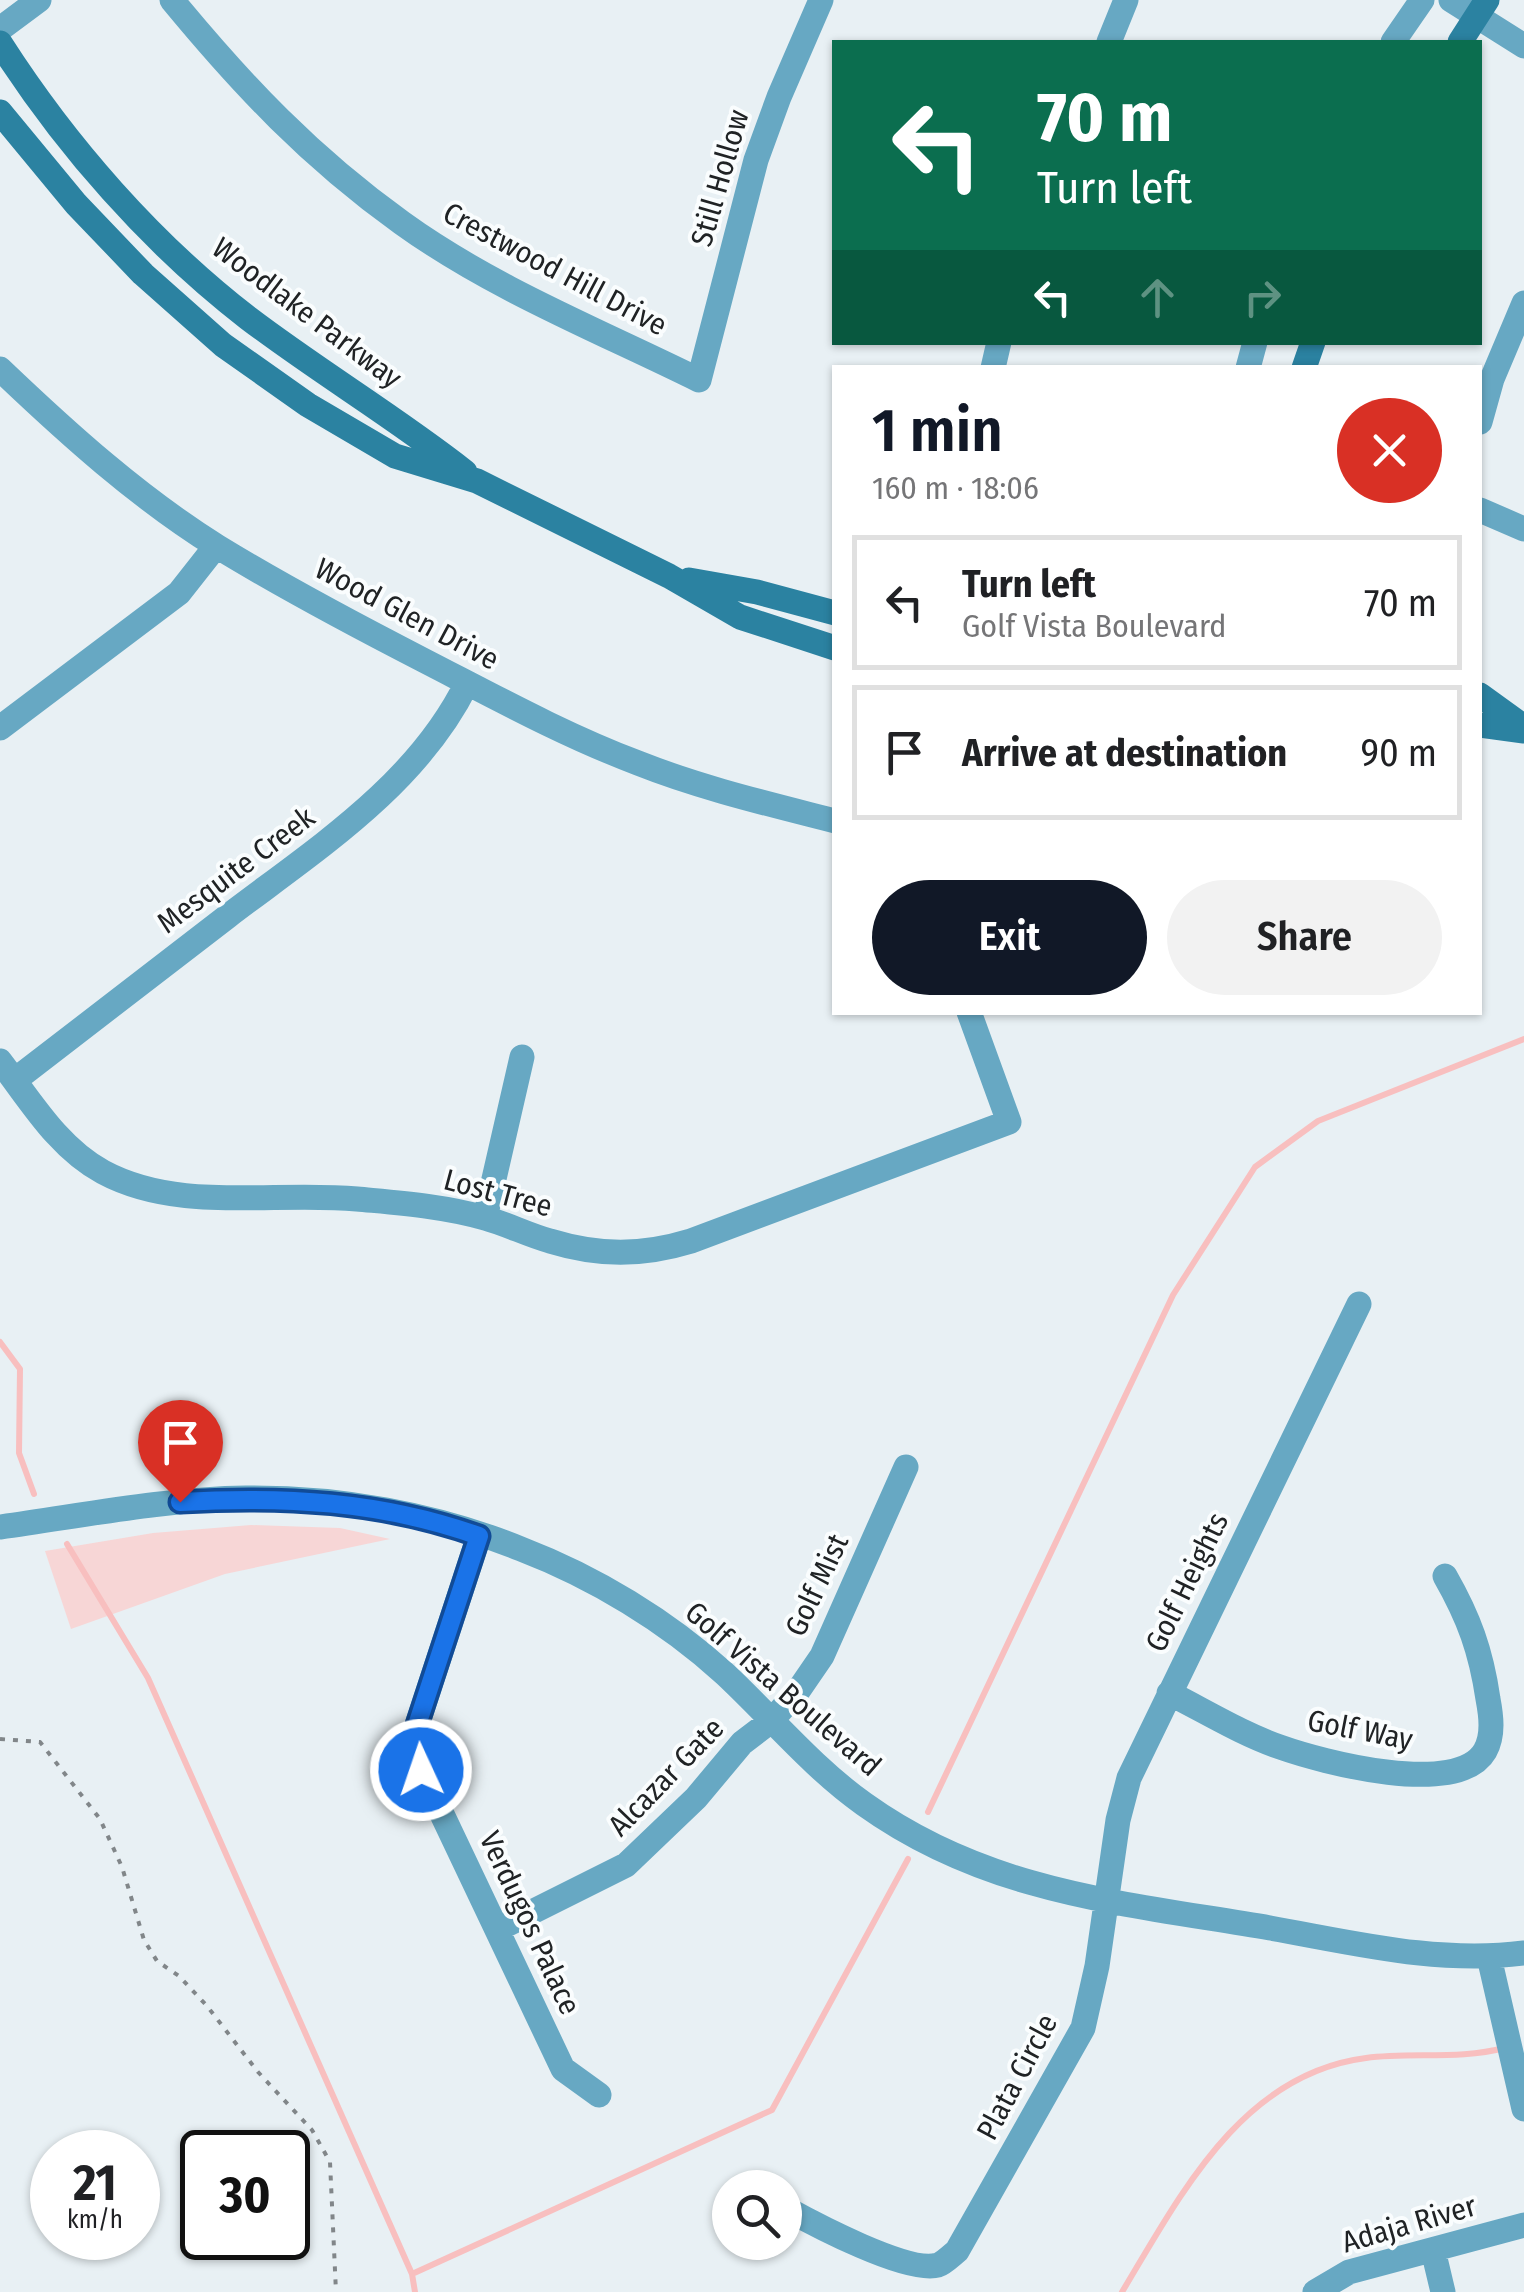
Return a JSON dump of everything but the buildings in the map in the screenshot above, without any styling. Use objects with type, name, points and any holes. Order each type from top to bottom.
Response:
[{"type":"street","points":[[0,29],[39,0]]},
{"type":"street","name":"Crestwood Hill Drive","points":[[172,0],[271,114],[337,174],[404,225],[474,269],[699,380]]},
{"type":"street","name":"Still Hollow","points":[[699,380],[756,160],[778,96],[821,0]]},
{"type":"street","points":[[1111,40],[1126,0]]},
{"type":"street","points":[[1394,40],[1422,0]]},
{"type":"street","points":[[1451,0],[1482,8],[1524,46]]},
{"type":"street","points":[[1461,40],[1482,8]]},
{"type":"street","name":"Woodlake Parkway","points":[[0,43],[46,112],[102,179],[168,248],[246,316],[414,432],[477,481]]},
{"type":"street","name":"Woodlake Parkway","points":[[0,112],[143,274],[223,344],[308,405],[395,456],[477,481],[670,576],[740,617],[832,647]]},
{"type":"street","points":[[1482,415],[1492,379],[1524,302]]},
{"type":"street","name":"Wood Glen Drive","points":[[0,369],[102,461],[216,546],[348,622],[536,719],[638,763],[758,802],[832,819]]},
{"type":"street","points":[[1482,511],[1524,529]]},
{"type":"street","points":[[0,728],[179,593],[216,546]]},
{"type":"street","name":"Woodlake Parkway","points":[[670,576],[756,592],[832,612]]},
{"type":"street","name":"Mesquite Creek","points":[[8,1071],[371,805],[428,745],[468,683]]},
{"type":"street","points":[[1482,697],[1524,729]]},
{"type":"street","points":[[1482,725],[1524,729]]},
{"type":"street","name":"Lost Tree","points":[[8,1071],[77,1155],[102,1172],[136,1186],[168,1194],[354,1198],[485,1218],[576,1248],[618,1254],[657,1251],[1009,1122],[970,1015]]},
{"type":"street","points":[[485,1218],[522,1056]]},
{"type":"street","name":"Golf Heights","points":[[1106,1900],[1118,1820],[1129,1778],[1359,1304]]},
{"type":"street","name":"Golf Mist","points":[[772,1720],[822,1656],[906,1467]]},
{"type":"street","name":"Golf Vista Boulevard","points":[[0,1527],[180,1502],[246,1498],[366,1506],[437,1521],[519,1548],[590,1580],[686,1641],[860,1801],[918,1839],[997,1874],[1106,1900],[1424,1955],[1489,1957],[1524,1953]]},
{"type":"street","name":"Verdugos Palace","points":[[479,1536],[417,1725],[421,1770],[563,2069],[598,2095]]},
{"type":"street","name":"Golf Way","points":[[1169,1693],[1276,1746],[1330,1762],[1432,1776],[1462,1771],[1485,1752],[1492,1723],[1485,1677],[1469,1618],[1445,1576]]},
{"type":"street","name":"Alcazar Gate","points":[[498,1929],[626,1864],[696,1798],[742,1743],[772,1720]]},
{"type":"street","name":"Plata Circle","points":[[802,2217],[913,2266],[939,2264],[957,2251],[1083,2028],[1106,1900]]},
{"type":"street","points":[[1489,1957],[1524,2109]]},
{"type":"street","name":"Adaja River","points":[[1315,2292],[1349,2272],[1524,2226]]},
{"type":"street","points":[[1434,2250],[1444,2292]]},
{"type":"path","points":[[0,1739],[40,1742],[57,1762],[100,1819],[122,1867],[144,1940],[158,1961],[207,2006],[258,2072],[312,2130],[330,2162],[336,2292]]},
{"type":"shaded area","points":[[251,1525],[340,1528],[390,1539],[225,1574],[71,1629],[45,1551],[153,1533]]},
{"type":"waterway","points":[[928,1812],[1173,1295],[1255,1167],[1318,1121],[1524,1039]]},
{"type":"waterway","points":[[0,1342],[20,1369],[19,1453],[34,1494]]},
{"type":"waterway","points":[[67,1544],[148,1678],[412,2274]]},
{"type":"waterway","points":[[415,2292],[412,2274],[772,2110],[908,1859]]},
{"type":"waterway","points":[[1122,2292],[1167,2217],[1219,2145],[1249,2114],[1283,2088],[1322,2069],[1366,2058],[1470,2054],[1504,2048]]},
{"type":"route","points":[[180,1502],[246,1498],[366,1506],[437,1521],[479,1536],[417,1725],[421,1770]]}]
